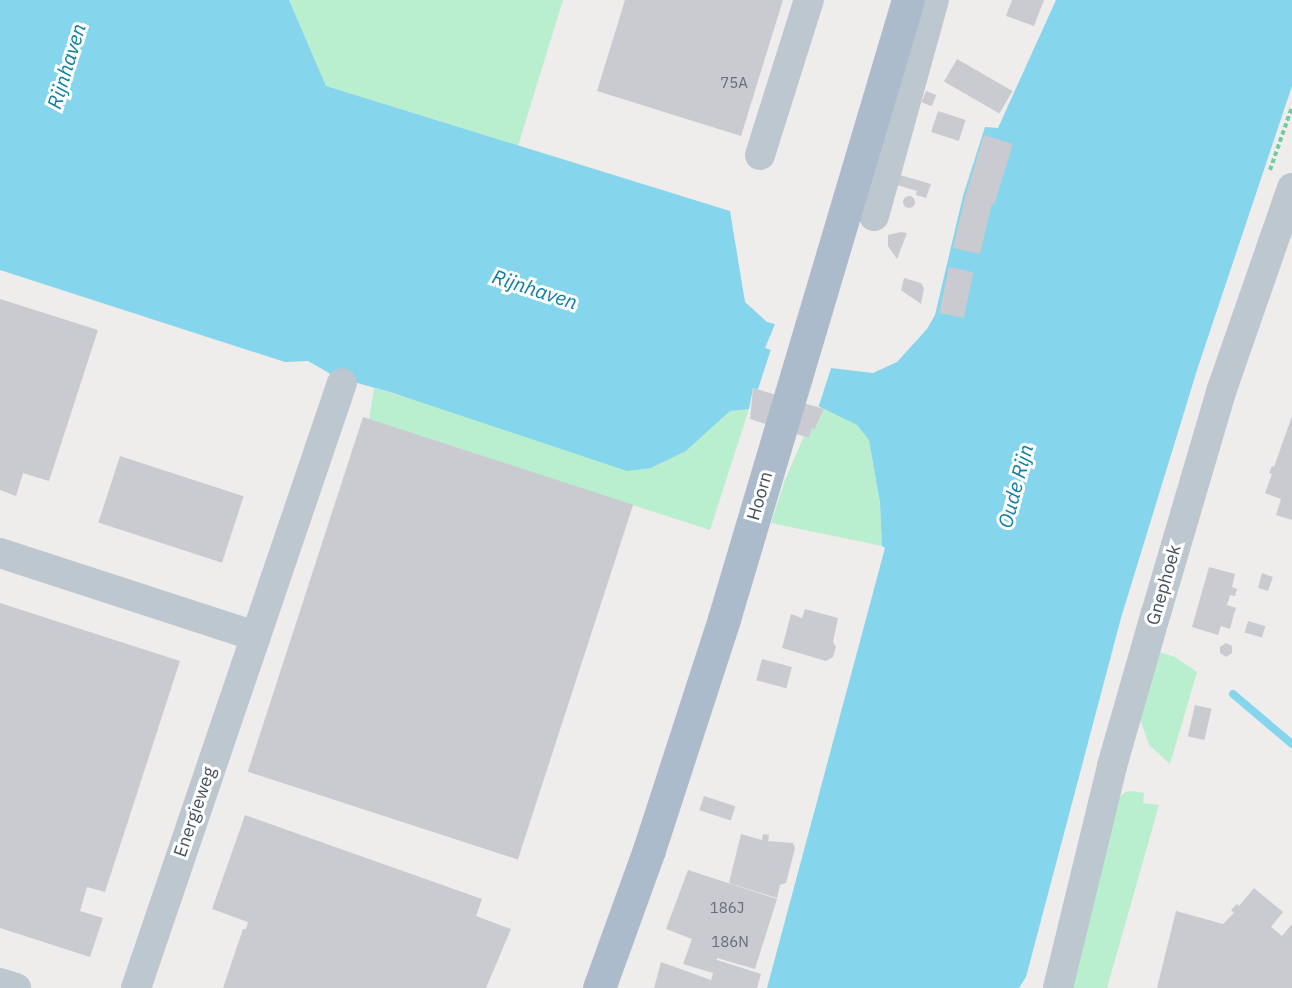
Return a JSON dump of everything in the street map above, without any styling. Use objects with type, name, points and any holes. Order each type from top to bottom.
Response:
[{"type":"main road","name":"Hoorn","points":[[599,988],[649,850],[724,619],[908,0]]},
{"type":"street","points":[[760,155],[808,0]]},
{"type":"street","points":[[874,216],[934,0]]},
{"type":"street","name":"Gnephoek","points":[[1058,988],[1112,766],[1156,613],[1222,389],[1292,188]]},
{"type":"street","name":"Energieweg","points":[[136,988],[342,383]]},
{"type":"street","points":[[0,553],[256,636]]},
{"type":"street","points":[[0,983],[16,988]]},
{"type":"green space","points":[[289,0],[563,0],[518,146],[326,86]]},
{"type":"green space","points":[[374,388],[651,468],[686,451],[730,411],[749,409],[710,530],[369,420]]},
{"type":"green space","points":[[824,409],[857,425],[869,439],[880,504],[882,546],[771,523],[785,480],[804,436],[809,438],[812,428],[816,428]]},
{"type":"green space","points":[[1156,651],[1175,657],[1197,672],[1170,764],[1149,745],[1139,716]]},
{"type":"green space","points":[[1125,792],[1144,793],[1143,803],[1159,805],[1107,988],[1070,988],[1117,800]]},
{"type":"water","points":[[0,0],[289,0],[326,86],[730,211],[745,302],[767,322],[775,324],[765,348],[831,368],[873,373],[897,362],[927,329],[935,315],[963,196],[985,127],[998,128],[1056,0],[1292,0],[1292,86],[1197,370],[1121,618],[1026,977],[1019,988],[767,988],[885,548],[882,546],[880,503],[869,440],[857,425],[820,407],[753,388],[749,409],[730,411],[686,451],[651,468],[627,471],[393,393],[336,377],[308,361],[285,362],[0,270]]},
{"type":"pier","points":[[772,346],[832,365],[817,410],[757,391]]},
{"type":"building","points":[[625,0],[783,0],[741,136],[597,91]]},
{"type":"building","points":[[1012,0],[1044,0],[1034,26],[1006,16]]},
{"type":"building","points":[[957,59],[1012,91],[999,114],[944,82]]},
{"type":"building","points":[[926,91],[936,95],[932,106],[922,102]]},
{"type":"building","points":[[938,111],[966,120],[959,141],[931,132]]},
{"type":"building","points":[[984,135],[1013,144],[994,205],[992,204],[980,254],[953,248],[965,197]]},
{"type":"building","points":[[900,175],[931,184],[926,198],[916,195],[917,191],[897,185]]},
{"type":"building","points":[[909,196],[915,202],[909,208],[903,202]]},
{"type":"building","points":[[907,233],[897,259],[888,246],[888,235]]},
{"type":"building","points":[[949,267],[973,272],[964,318],[939,313]]},
{"type":"building","points":[[904,278],[921,283],[924,288],[921,304],[901,290]]},
{"type":"building","points":[[0,299],[98,330],[49,481],[23,473],[16,496],[0,490]]},
{"type":"building","points":[[753,388],[824,409],[815,429],[812,428],[809,438],[750,419]]},
{"type":"building","points":[[1292,416],[1292,520],[1276,515],[1281,499],[1265,493],[1272,474],[1269,473],[1272,466],[1274,467]]},
{"type":"building","points":[[363,417],[633,505],[518,860],[248,772]]},
{"type":"building","points":[[120,456],[244,496],[222,563],[98,523]]},
{"type":"building","points":[[1209,567],[1235,574],[1232,587],[1237,589],[1235,596],[1230,595],[1227,605],[1236,608],[1230,629],[1221,626],[1218,635],[1192,627]]},
{"type":"building","points":[[1262,573],[1273,577],[1268,591],[1258,588]]},
{"type":"building","points":[[0,603],[180,661],[105,892],[87,887],[80,911],[103,918],[90,957],[0,928]]},
{"type":"building","points":[[805,609],[838,618],[833,642],[836,647],[833,657],[826,661],[782,648],[791,614],[802,618]]},
{"type":"building","points":[[1248,621],[1265,626],[1262,637],[1245,633]]},
{"type":"building","points":[[1226,643],[1232,646],[1232,653],[1226,657],[1220,653],[1220,647]]},
{"type":"building","points":[[762,659],[792,667],[786,688],[756,680]]},
{"type":"building","points":[[1195,705],[1212,709],[1204,740],[1188,736]]},
{"type":"building","points":[[704,796],[735,806],[731,820],[699,810]]},
{"type":"building","points":[[245,815],[482,899],[476,916],[511,929],[486,988],[223,988],[243,929],[246,929],[248,922],[212,909]]},
{"type":"building","points":[[741,834],[762,840],[763,834],[769,835],[768,841],[793,843],[795,848],[786,883],[780,885],[777,898],[729,883]]},
{"type":"building","points":[[688,870],[777,899],[755,969],[717,958],[717,960],[761,974],[757,988],[654,988],[661,962],[711,980],[713,973],[683,964],[692,939],[666,929]]},
{"type":"building","points":[[1254,888],[1283,912],[1271,927],[1282,936],[1292,924],[1292,988],[1157,988],[1176,911],[1223,924],[1234,913],[1231,910],[1237,904],[1239,906]]},
{"type":"waterway","points":[[1233,694],[1292,744]]},
{"type":"water label","name":"Rijnhaven","points":[[66,66]]},
{"type":"water label","name":"Rijnhaven","points":[[535,289]]},
{"type":"water label","name":"Oude Rijn","points":[[1015,486]]}]
